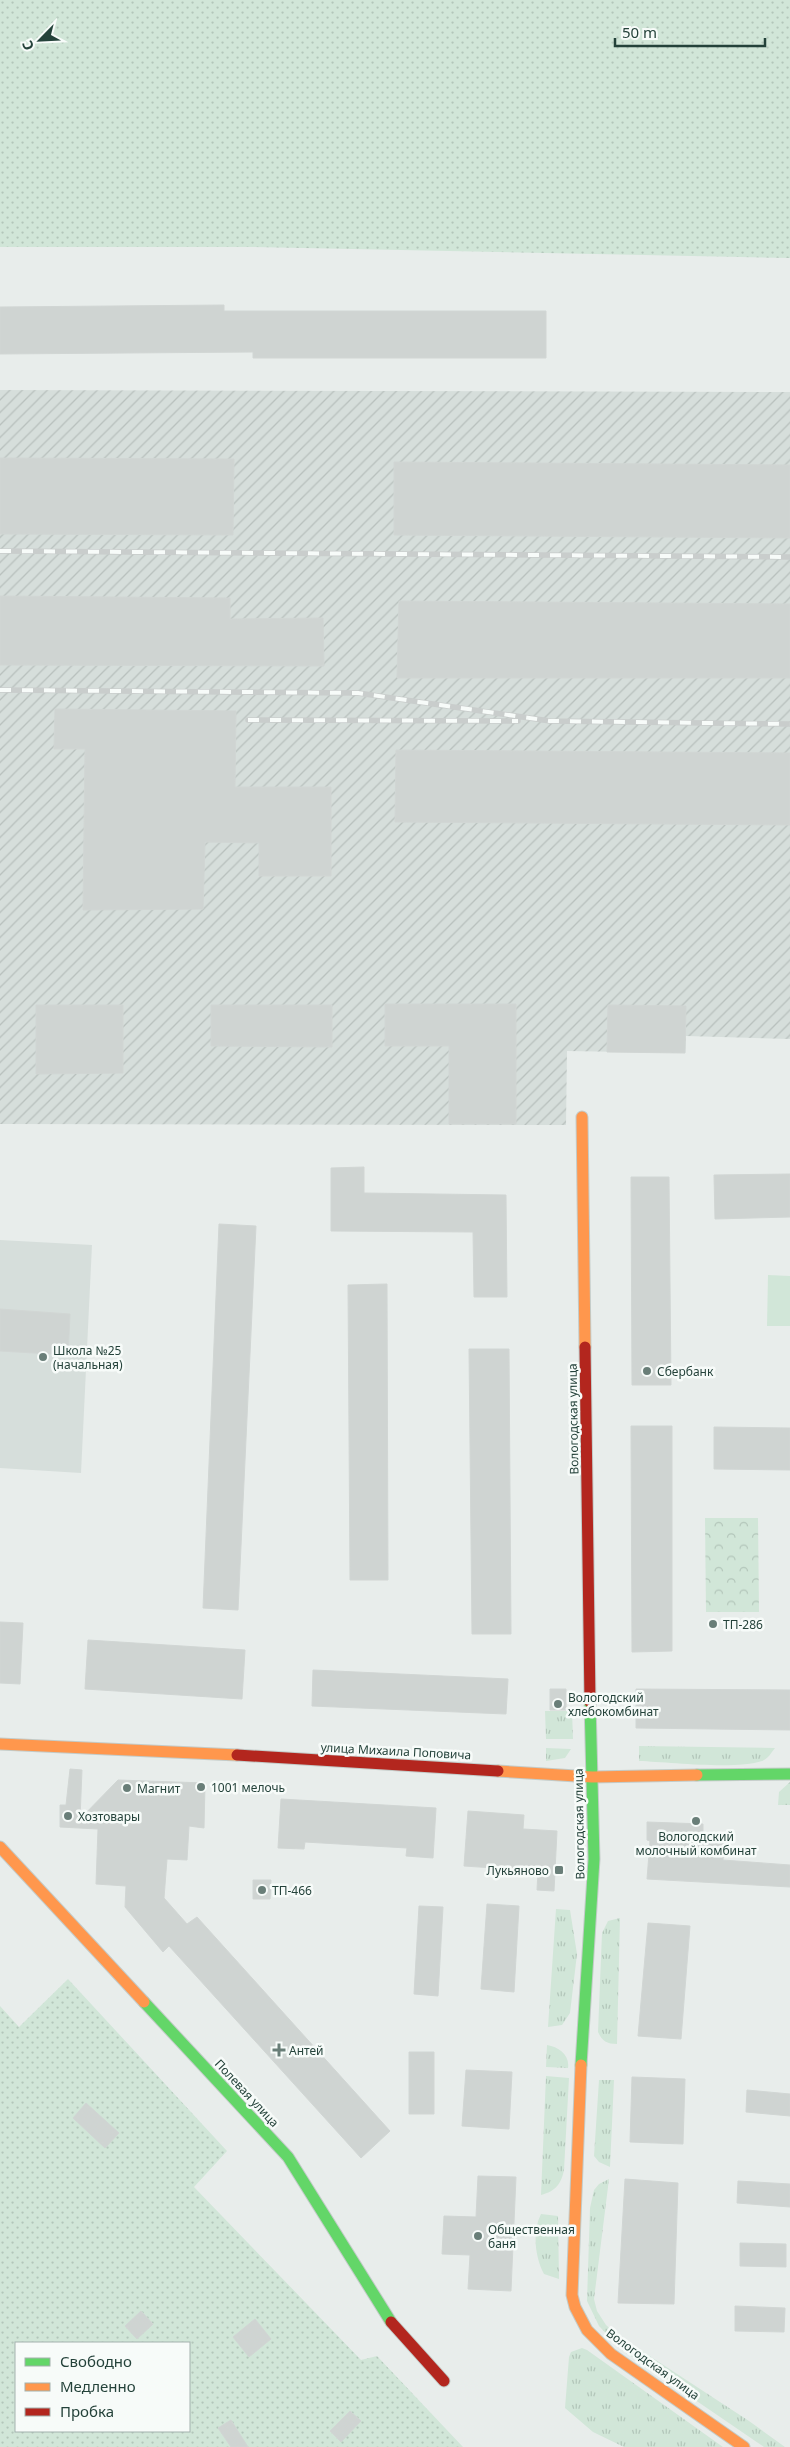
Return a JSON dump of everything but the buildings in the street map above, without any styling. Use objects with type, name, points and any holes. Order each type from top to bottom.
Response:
[{"type":"street","name":"Вологодская улица","points":[[582,1116],[594,1859],[582,2038],[571,2280],[575,2307],[588,2330],[611,2354],[744,2447]]},
{"type":"street","name":"улица Михаила Поповича","points":[[0,1744],[271,1757],[592,1777],[790,1774]]},
{"type":"street","name":"Полевая улица","points":[[0,1847],[288,2157],[395,2329],[444,2381]]},
{"type":"shaded area","points":[[0,390],[790,392],[790,1039],[686,1036],[685,1053],[567,1051],[566,1125],[0,1124]]},
{"type":"shaded area","name":"Школа №25 (начальная)","points":[[0,1240],[92,1245],[81,1473],[0,1468]]},
{"type":"green space","points":[[0,0],[790,0],[790,258],[254,247],[0,247]]},
{"type":"green space","points":[[768,1275],[790,1276],[790,1326],[767,1326]]},
{"type":"green space","points":[[705,1518],[758,1518],[759,1612],[706,1612]]},
{"type":"green space","points":[[545,1711],[572,1711],[573,1739],[546,1739]]},
{"type":"green space","points":[[639,1746],[775,1748],[762,1761],[750,1764],[702,1765],[639,1761]]},
{"type":"green space","points":[[546,1748],[571,1749],[565,1758],[546,1761]]},
{"type":"green space","points":[[790,1782],[790,1805],[778,1805],[779,1792]]},
{"type":"green space","points":[[556,1909],[570,1910],[577,1954],[570,2013],[562,2025],[548,2027]]},
{"type":"green space","points":[[620,1918],[617,2044],[605,2041],[598,2032],[602,1933],[608,1921]]},
{"type":"green space","points":[[68,1979],[227,2151],[194,2187],[361,2360],[377,2356],[463,2447],[0,2447],[0,2006],[19,2027]]},
{"type":"green space","points":[[547,2045],[563,2052],[567,2059],[568,2068],[546,2067]]},
{"type":"green space","points":[[546,2076],[569,2078],[564,2170],[557,2186],[541,2195]]},
{"type":"green space","points":[[599,2080],[614,2080],[610,2167],[599,2162],[594,2156]]},
{"type":"green space","points":[[609,2179],[594,2299],[597,2311],[606,2325],[616,2334],[749,2421],[785,2447],[764,2447],[622,2350],[599,2326],[587,2301],[590,2208],[594,2190],[599,2184]]},
{"type":"green space","points":[[541,2214],[558,2216],[559,2279],[544,2274],[538,2260],[536,2229]]},
{"type":"green space","points":[[582,2348],[723,2447],[624,2447],[593,2432],[565,2408],[569,2357],[571,2352]]},
{"type":"railway","points":[[0,551],[790,557]]},
{"type":"railway","points":[[0,690],[358,693],[550,721],[790,724]]},
{"type":"railway","points":[[248,720],[518,721]]},
{"type":"traffic: fast","points":[[581,2065],[594,1859],[590,1702]]},
{"type":"traffic: fast","points":[[697,1775],[790,1774]]},
{"type":"traffic: fast","points":[[144,2002],[288,2157],[391,2322]]},
{"type":"traffic: slow","points":[[582,1117],[585,1347]]},
{"type":"traffic: slow","points":[[0,1744],[237,1755]]},
{"type":"traffic: slow","points":[[498,1771],[592,1777],[697,1775]]},
{"type":"traffic: slow","points":[[0,1847],[144,2002]]},
{"type":"traffic: slow","points":[[581,2065],[572,2295],[575,2307],[587,2330],[611,2354],[744,2447]]},
{"type":"traffic: jam","points":[[585,1347],[590,1702]]},
{"type":"traffic: jam","points":[[237,1755],[498,1771]]},
{"type":"traffic: jam","points":[[391,2322],[444,2381]]},
{"type":"place","name":"Школа №25 (начальная)","points":[[43,1357]]},
{"type":"place","name":"Сбербанк","points":[[647,1371]]},
{"type":"place","name":"ТП-286","points":[[713,1624]]},
{"type":"place","name":"Вологодский хлебокомбинат","points":[[558,1704]]},
{"type":"place","name":"1001 мелочь","points":[[201,1787]]},
{"type":"place","name":"Магнит","points":[[127,1788]]},
{"type":"place","name":"Хозтовары","points":[[68,1816]]},
{"type":"place","name":"Вологодский молочный комбинат","points":[[696,1821]]},
{"type":"place","name":"Лукьяново","points":[[559,1870]]},
{"type":"place","name":"ТП-466","points":[[262,1890]]},
{"type":"place","name":"Антей","points":[[279,2050]]},
{"type":"place","name":"Общественная баня","points":[[478,2236]]}]
